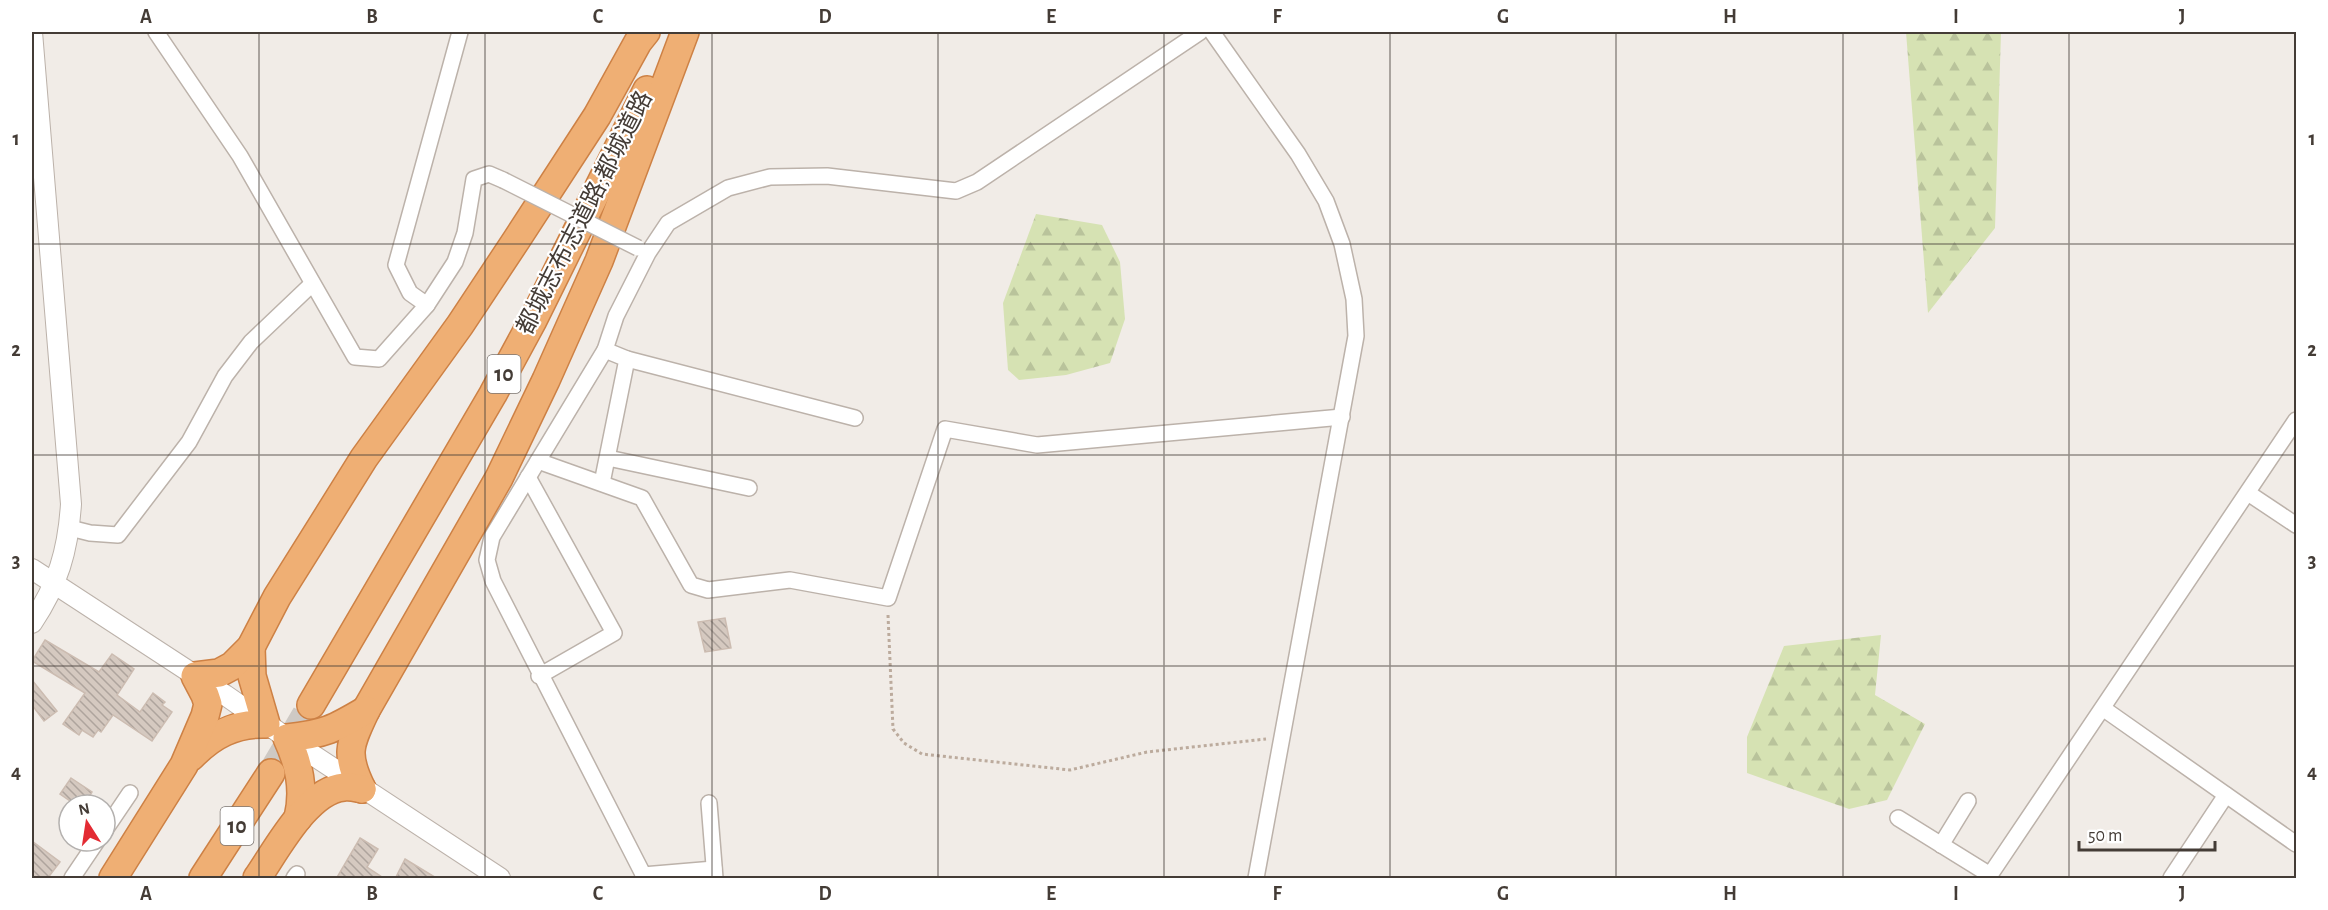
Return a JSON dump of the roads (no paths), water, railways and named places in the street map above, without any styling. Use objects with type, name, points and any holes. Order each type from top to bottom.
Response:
[{"type":"highway","points":[[113,879],[184,765],[205,717],[208,704],[195,676],[219,673],[232,666],[251,647],[278,597],[346,486],[518,239],[597,116],[638,42],[646,32]]},
{"type":"highway","name":"都城志布志道路;都城道路","points":[[311,705],[493,394],[538,310],[676,32]]},
{"type":"highway","points":[[362,789],[352,769],[350,750],[353,736],[494,487],[546,380],[599,261],[685,32]]},
{"type":"highway","points":[[251,647],[252,676],[277,731],[296,757],[302,792],[298,818]]},
{"type":"highway","points":[[184,765],[200,748],[222,732],[248,723],[277,731],[314,735],[333,730],[366,710]]},
{"type":"highway","name":"10","points":[[203,879],[271,773]]},
{"type":"highway","points":[[257,879],[298,818],[314,801],[329,791],[344,787],[362,789]]},
{"type":"street","points":[[32,32],[35,119],[71,504],[70,528],[56,584],[32,623]]},
{"type":"street","points":[[156,32],[240,156],[355,357],[379,359],[427,305],[455,262],[465,232],[474,179],[489,174],[643,250]]},
{"type":"street","points":[[427,305],[410,293],[396,265],[460,32]]},
{"type":"street","points":[[709,803],[714,874],[644,877],[578,745],[539,676],[492,581],[487,560],[492,537],[605,350],[643,250],[668,223],[728,188],[770,177],[827,176],[956,191],[977,182],[1200,32]]},
{"type":"street","points":[[1212,32],[1298,154],[1326,201],[1342,244],[1354,299],[1356,336],[1256,879]]},
{"type":"street","points":[[70,528],[90,533],[117,535],[189,442],[225,376],[251,342],[312,284]]},
{"type":"street","points":[[605,350],[627,359],[855,418]]},
{"type":"street","points":[[602,483],[627,359]]},
{"type":"street","points":[[538,461],[642,498],[691,585],[708,590],[790,580],[888,598],[945,429],[1037,445],[1342,417]]},
{"type":"street","points":[[1898,818],[1989,877],[2296,420]]},
{"type":"street","points":[[608,458],[749,488]]},
{"type":"street","points":[[528,477],[614,633],[539,676]]},
{"type":"street","points":[[2248,493],[2296,525]]},
{"type":"street","points":[[32,569],[277,731],[479,872],[501,879]]},
{"type":"street","points":[[2104,709],[2296,844]]},
{"type":"street","points":[[117,812],[130,793]]},
{"type":"street","points":[[2171,879],[2226,795]]},
{"type":"street","points":[[1941,845],[1968,801]]},
{"type":"street","points":[[72,879],[89,853]]},
{"type":"tunnel","points":[[271,773],[311,705]]}]
